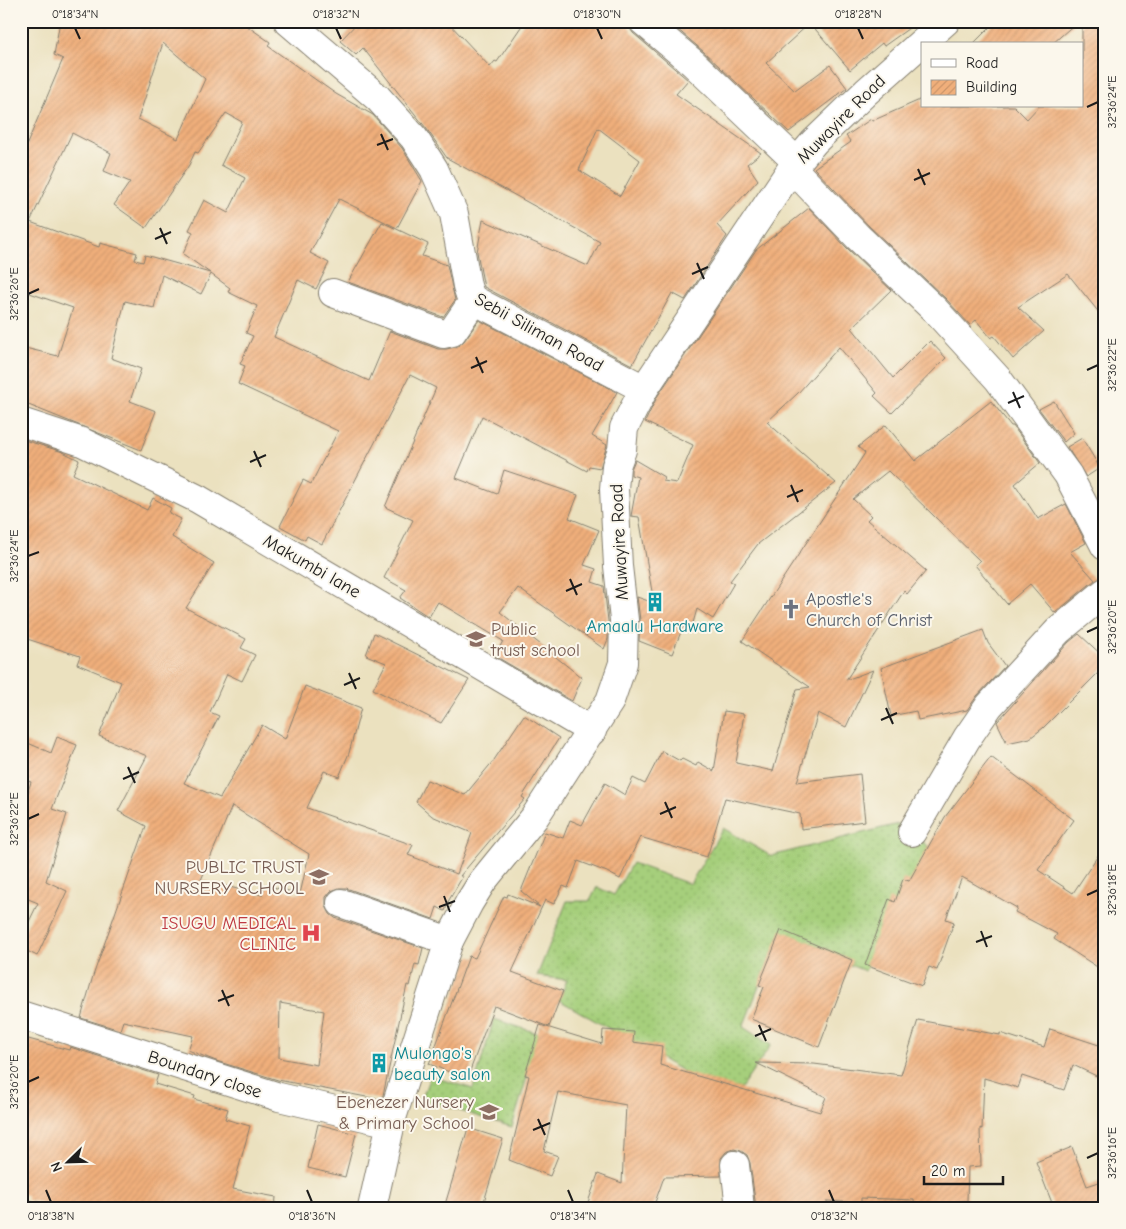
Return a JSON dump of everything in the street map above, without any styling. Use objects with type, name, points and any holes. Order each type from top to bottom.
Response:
[{"type":"street","name":"Sebii Siliman Road","points":[[288,21],[378,98],[414,138],[434,170],[454,214],[467,286],[474,300],[644,389]]},
{"type":"street","points":[[643,21],[693,63],[795,165],[858,236],[935,310],[998,379],[1068,475],[1105,546]]},
{"type":"street","name":"Muwayire Road","points":[[922,42],[946,21]]},
{"type":"street","name":"Muwayire Road","points":[[372,1208],[391,1122],[448,942],[482,882],[534,818],[592,731],[610,701],[623,663],[624,620],[618,566],[614,489],[616,466],[622,450],[624,428],[644,389],[795,165],[814,142],[921,43]]},
{"type":"street","points":[[333,293],[443,334],[452,332],[474,300]]},
{"type":"street","name":"Makumbi lane","points":[[21,422],[82,442],[198,499],[592,731]]},
{"type":"street","points":[[912,832],[967,738],[990,706],[1058,631],[1105,592]]},
{"type":"street","points":[[341,902],[448,942]]},
{"type":"street","name":"Boundary close","points":[[21,1015],[279,1097],[391,1122]]},
{"type":"street","points":[[735,1165],[740,1208]]},
{"type":"green space","points":[[902,823],[929,847],[865,971],[845,963],[845,957],[781,931],[743,1027],[771,1045],[733,1100],[559,1000],[567,980],[537,976],[567,901],[590,901],[597,887],[614,895],[632,863],[690,884],[723,828],[771,856]]},
{"type":"green space","points":[[494,1019],[540,1034],[512,1127],[422,1099],[430,1076],[473,1089]]},
{"type":"building","points":[[60,21],[240,21],[270,42],[268,46],[336,94],[373,115],[402,148],[422,181],[397,228],[339,199],[310,253],[329,263],[316,289],[298,280],[274,337],[369,381],[390,331],[438,349],[446,349],[456,347],[464,341],[479,320],[617,392],[592,436],[607,445],[600,468],[589,466],[587,471],[482,416],[456,478],[497,494],[504,470],[578,495],[569,518],[599,530],[584,565],[596,569],[592,582],[604,586],[608,639],[604,649],[518,588],[500,612],[582,678],[572,701],[495,656],[503,641],[438,602],[429,617],[400,598],[406,590],[384,578],[413,520],[385,507],[436,388],[410,375],[322,544],[307,536],[305,540],[280,526],[303,480],[311,484],[338,431],[238,384],[245,366],[240,364],[253,336],[246,333],[257,306],[228,292],[230,288],[211,274],[201,294],[162,275],[154,308],[125,301],[111,358],[141,369],[130,401],[156,411],[141,450],[21,402],[21,347],[58,356],[73,308],[21,290],[21,158],[63,59],[54,55]],"holes":[[[163,43],[205,79],[178,139],[138,119]],[[226,113],[242,122],[221,165],[245,178],[228,213],[204,200],[189,230],[193,232],[183,254],[210,273],[145,255],[143,262],[135,260],[137,253],[100,243],[99,247],[30,222],[72,133],[111,153],[104,171],[130,182],[114,205],[146,228],[189,165],[195,152],[198,153]]]},
{"type":"building","points":[[359,21],[447,21],[490,67],[495,61],[497,62],[525,21],[628,21],[633,33],[688,80],[676,94],[761,153],[747,164],[758,180],[717,225],[727,236],[685,300],[672,293],[632,365],[484,287],[477,252],[483,220],[588,266],[600,242],[447,158],[426,128],[363,48],[356,55],[340,41]],"holes":[[[598,128],[640,160],[620,196],[579,170]]]},
{"type":"building","points":[[668,21],[919,21],[884,46],[882,43],[850,70],[810,23],[766,63],[795,91],[830,65],[847,88],[789,132]]},
{"type":"building","points":[[996,21],[1078,21],[1054,42],[975,42]]},
{"type":"building","points":[[1082,21],[1105,21],[1105,320],[1068,274],[1018,307],[1044,331],[1013,359],[994,336],[991,338],[976,320],[970,325],[946,299],[869,226],[814,168],[851,142],[846,136],[871,119],[872,121],[921,99],[921,108],[1016,108],[1027,119],[1037,108],[1084,108],[1084,42],[1082,42]]},
{"type":"building","points":[[809,208],[891,290],[852,328],[893,378],[930,341],[946,358],[892,413],[874,396],[877,393],[839,347],[798,393],[767,422],[836,483],[758,544],[730,581],[734,583],[713,619],[697,609],[691,630],[683,627],[672,654],[639,641],[640,620],[637,597],[654,603],[639,517],[631,516],[638,477],[631,475],[631,469],[635,460],[664,477],[663,481],[677,483],[693,445],[645,422],[657,397],[756,250]]},
{"type":"building","points":[[382,222],[428,244],[422,256],[447,265],[455,300],[443,317],[348,282]]},
{"type":"building","points":[[991,401],[1011,426],[1013,426],[1040,463],[1015,484],[1038,519],[1066,504],[1086,543],[1070,552],[1095,580],[1055,613],[1030,584],[1007,604],[975,565],[980,561],[888,471],[853,499],[871,516],[867,520],[926,571],[907,594],[904,591],[846,680],[873,670],[846,727],[818,713],[797,782],[860,774],[865,821],[801,829],[800,814],[725,798],[707,857],[640,837],[620,879],[578,861],[568,888],[563,886],[554,904],[545,900],[512,972],[563,991],[549,1027],[494,1006],[467,1079],[429,1064],[469,956],[475,958],[504,896],[507,897],[508,894],[540,907],[521,891],[545,832],[563,838],[570,820],[582,825],[605,783],[625,795],[633,778],[645,784],[662,751],[680,761],[682,759],[696,766],[698,762],[714,771],[724,711],[744,714],[736,763],[773,771],[797,689],[810,687],[742,641],[865,453],[858,447],[886,425],[915,461]]},
{"type":"building","points":[[1054,401],[1074,433],[1064,442],[1039,409]]},
{"type":"building","points":[[1082,438],[1100,468],[1086,477],[1067,447]]},
{"type":"building","points":[[21,439],[63,452],[79,460],[73,474],[147,510],[153,498],[171,508],[169,513],[181,519],[172,537],[214,563],[186,608],[246,639],[241,648],[255,655],[242,681],[227,674],[210,712],[219,716],[184,783],[220,798],[262,725],[285,739],[305,686],[361,708],[349,753],[339,777],[324,771],[307,808],[413,845],[408,855],[457,874],[472,833],[432,816],[416,802],[427,780],[465,795],[494,760],[524,715],[559,738],[522,797],[525,799],[460,876],[463,876],[445,911],[437,907],[433,919],[346,888],[331,891],[326,897],[326,906],[330,914],[335,918],[423,948],[419,965],[415,964],[410,986],[407,985],[382,1100],[278,1080],[216,1061],[188,1050],[193,1036],[123,1021],[120,1030],[81,1018],[93,976],[146,826],[118,811],[147,756],[99,736],[121,682],[77,664],[80,656],[21,637]],"holes":[[[232,806],[309,854],[300,894],[265,885],[262,895],[201,880]],[[280,1003],[324,1011],[317,1065],[279,1058]]]},
{"type":"building","points":[[983,630],[988,643],[1005,666],[977,696],[967,710],[918,720],[916,711],[891,716],[881,668]]},
{"type":"building","points":[[374,633],[469,680],[441,723],[373,689],[386,663],[366,655]]},
{"type":"building","points":[[1079,634],[1105,658],[1105,666],[1043,728],[1030,738],[1007,743],[997,722],[1069,642]]},
{"type":"building","points":[[57,737],[77,745],[52,809],[67,814],[46,881],[67,891],[37,956],[21,948],[21,938],[38,903],[21,896],[21,813],[31,782],[21,778],[21,740],[51,753]]},
{"type":"building","points":[[991,757],[1074,820],[1038,870],[1073,893],[1105,845],[1105,972],[1054,939],[1057,934],[1015,912],[1017,908],[962,877],[946,919],[954,922],[937,970],[929,967],[922,986],[865,965],[889,899],[895,902],[903,879],[909,881],[945,817]]},
{"type":"building","points":[[781,930],[852,960],[819,1047],[751,1019],[764,987],[759,985]]},
{"type":"building","points":[[918,1020],[1000,1035],[1000,1033],[1044,1047],[1050,1029],[1105,1047],[1105,1080],[1073,1065],[1064,1090],[1022,1076],[1018,1088],[984,1078],[982,1129],[980,1128],[981,1166],[968,1167],[967,1201],[959,1201],[959,1208],[915,1208],[914,1200],[861,1198],[861,1203],[827,1201],[827,1208],[756,1208],[750,1163],[747,1155],[734,1149],[726,1152],[721,1158],[721,1176],[664,1177],[653,1208],[586,1208],[598,1174],[622,1183],[626,1105],[558,1092],[544,1151],[558,1156],[550,1176],[509,1160],[529,1076],[525,1075],[540,1025],[602,1044],[603,1030],[634,1032],[633,1042],[662,1046],[660,1065],[820,1112],[826,1097],[756,1063],[814,1064],[901,1075]]},
{"type":"building","points":[[21,1037],[69,1050],[70,1047],[158,1075],[155,1084],[195,1096],[194,1099],[228,1109],[225,1119],[250,1126],[233,1189],[276,1197],[275,1208],[71,1208],[27,1200],[27,1195],[21,1194]]},
{"type":"building","points":[[318,1124],[356,1134],[345,1177],[308,1168]]},
{"type":"building","points":[[468,1128],[503,1139],[482,1208],[444,1208]]},
{"type":"building","points":[[1072,1147],[1087,1186],[1105,1180],[1105,1208],[1054,1208],[1036,1162]]},
{"type":"place","name":"Amaalu Hardware","points":[[655,602]]},
{"type":"place","name":"Apostle's Church of Christ","points":[[791,609]]},
{"type":"place","name":"Public trust school","points":[[476,639]]},
{"type":"place","name":"PUBLIC TRUST NURSERY SCHOOL","points":[[319,877]]},
{"type":"place","name":"ISUGU MEDICAL CLINIC","points":[[311,933]]},
{"type":"place","name":"Mulongo's beauty salon","points":[[379,1063]]},
{"type":"place","name":"Ebenezer Nursery & Primary School","points":[[489,1112]]}]
